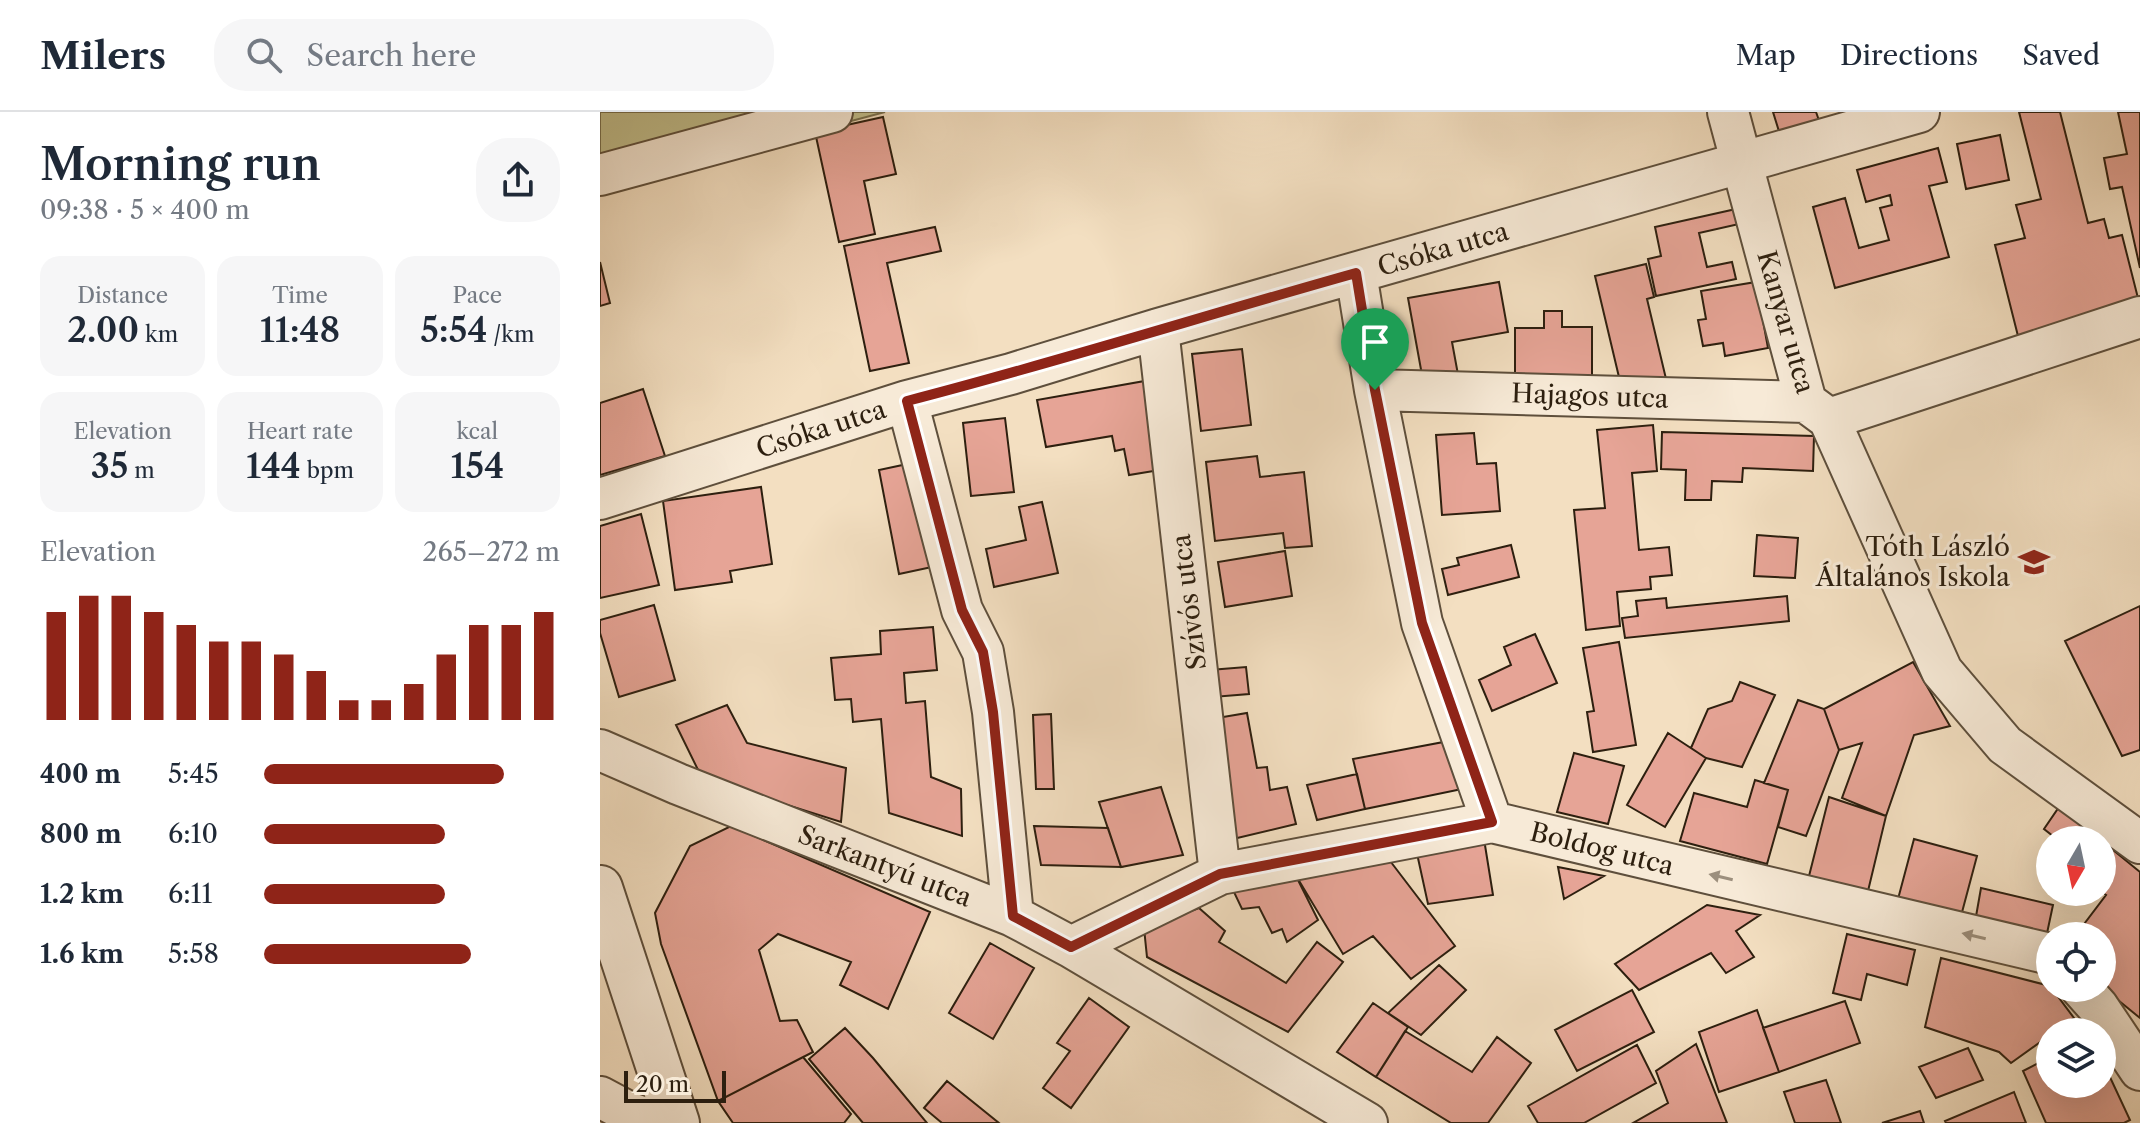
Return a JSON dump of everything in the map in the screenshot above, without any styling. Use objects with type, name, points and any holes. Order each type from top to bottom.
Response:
[{"type":"street","points":[[600,175],[832,112]]},
{"type":"street","name":"Kanyar utca","points":[[1728,112],[1817,410],[1942,671],[2005,745],[2140,843]]},
{"type":"street","name":"Csóka utca","points":[[600,499],[907,401],[1011,374],[1158,329],[1919,112]]},
{"type":"street","points":[[1356,273],[1375,390],[1422,623],[1492,822]]},
{"type":"street","name":"Hajagos utca","points":[[1375,390],[1817,410],[2140,317]]},
{"type":"street","name":"Szívós utca","points":[[1158,329],[1220,874]]},
{"type":"street","points":[[907,401],[962,610],[983,652],[993,712],[1013,916]]},
{"type":"street","name":"Sarkantyú utca","points":[[600,750],[678,784],[1013,916],[1071,947],[1345,1118]]},
{"type":"street","name":"Boldog utca","points":[[1071,947],[1220,874],[1492,822],[2036,951]]},
{"type":"street","points":[[601,895],[677,1123]]},
{"type":"street","points":[[2094,1002],[2140,1070]]},
{"type":"street","points":[[600,1097],[628,1112],[659,1123]]},
{"type":"shaded area","points":[[600,112],[885,112],[600,188]]},
{"type":"building","points":[[1773,112],[1816,112],[1822,129],[1782,141]]},
{"type":"building","points":[[2019,112],[2060,112],[2088,223],[2104,219],[2109,238],[2122,235],[2140,306],[2018,336],[1995,245],[2025,238],[2016,205],[2041,199]]},
{"type":"building","points":[[2118,112],[2140,112],[2140,268],[2122,187],[2110,189],[2104,158],[2127,154]]},
{"type":"building","points":[[883,117],[896,174],[864,181],[875,234],[839,242],[815,132]]},
{"type":"building","points":[[2000,135],[2009,180],[1966,189],[1957,144]]},
{"type":"building","points":[[1938,148],[1947,182],[1929,186],[1949,257],[1835,288],[1813,207],[1845,198],[1859,248],[1889,240],[1880,208],[1892,205],[1890,195],[1866,202],[1857,170]]},
{"type":"building","points":[[1736,209],[1739,224],[1699,233],[1707,267],[1732,262],[1736,279],[1656,296],[1648,259],[1661,256],[1655,227]]},
{"type":"building","points":[[935,227],[941,251],[887,263],[909,363],[870,371],[844,246]]},
{"type":"building","points":[[600,262],[610,303],[600,306]]},
{"type":"building","points":[[1646,264],[1654,297],[1647,299],[1667,383],[1623,394],[1595,276]]},
{"type":"building","points":[[1499,282],[1508,332],[1452,342],[1459,380],[1424,386],[1408,298]]},
{"type":"building","points":[[1756,282],[1768,348],[1725,356],[1723,343],[1703,346],[1698,320],[1706,319],[1701,291]]},
{"type":"building","points":[[1544,311],[1562,311],[1562,327],[1592,327],[1592,386],[1515,386],[1515,328],[1544,328]]},
{"type":"building","points":[[1242,349],[1251,425],[1201,431],[1192,354]]},
{"type":"building","points":[[1156,379],[1172,468],[1129,475],[1124,449],[1115,451],[1112,436],[1046,447],[1037,400]]},
{"type":"building","points":[[643,389],[665,456],[600,475],[600,403]]},
{"type":"building","points":[[1005,418],[1014,492],[971,496],[963,423]]},
{"type":"building","points":[[1653,425],[1657,471],[1632,473],[1639,550],[1669,547],[1672,575],[1650,577],[1651,589],[1617,592],[1620,626],[1586,630],[1574,510],[1605,508],[1597,430]]},
{"type":"building","points":[[1662,432],[1814,436],[1813,471],[1743,468],[1742,482],[1712,481],[1711,500],[1685,500],[1686,470],[1661,469]]},
{"type":"building","points":[[1474,433],[1477,464],[1496,463],[1500,511],[1442,515],[1436,435]]},
{"type":"building","points":[[1257,456],[1260,477],[1304,472],[1312,546],[1285,548],[1283,533],[1215,541],[1206,462]]},
{"type":"building","points":[[912,463],[932,567],[899,574],[879,470]]},
{"type":"building","points":[[761,487],[772,564],[730,571],[732,582],[675,590],[663,501]]},
{"type":"building","points":[[1042,502],[1058,573],[994,587],[986,549],[1026,540],[1019,507]]},
{"type":"building","points":[[641,514],[659,585],[600,598],[600,526]]},
{"type":"building","points":[[1757,535],[1798,538],[1795,578],[1754,576]]},
{"type":"building","points":[[1511,545],[1519,577],[1448,595],[1442,569],[1459,565],[1457,558]]},
{"type":"building","points":[[1285,551],[1292,596],[1225,607],[1218,562]]},
{"type":"building","points":[[1787,596],[1789,621],[1625,638],[1622,618],[1638,616],[1636,601],[1666,598],[1667,608]]},
{"type":"building","points":[[654,605],[675,680],[619,697],[600,633],[600,620]]},
{"type":"building","points":[[2140,606],[2140,750],[2122,756],[2065,641]]},
{"type":"building","points":[[933,627],[937,670],[904,673],[906,703],[925,701],[931,777],[961,789],[962,836],[889,813],[881,719],[853,722],[851,699],[835,700],[831,658],[881,654],[880,631]]},
{"type":"building","points":[[1535,634],[1557,683],[1492,711],[1479,680],[1511,665],[1504,647]]},
{"type":"building","points":[[1619,642],[1636,745],[1593,752],[1587,712],[1594,711],[1583,648]]},
{"type":"building","points":[[1913,662],[1950,726],[1914,735],[1886,816],[1842,798],[1862,743],[1839,750],[1824,709]]},
{"type":"building","points":[[1246,667],[1249,694],[1213,697],[1210,670]]},
{"type":"building","points":[[1740,682],[1775,695],[1742,767],[1706,758],[1691,748],[1708,709],[1732,701]]},
{"type":"building","points":[[1798,700],[1824,709],[1839,750],[1806,836],[1778,827],[1788,790],[1764,783]]},
{"type":"building","points":[[727,705],[747,743],[846,768],[841,822],[702,778],[676,725]]},
{"type":"building","points":[[1247,713],[1257,768],[1267,767],[1270,790],[1287,787],[1296,824],[1233,839],[1217,718]]},
{"type":"building","points":[[1051,714],[1054,789],[1036,789],[1033,715]]},
{"type":"building","points":[[1668,733],[1706,758],[1665,827],[1627,805]]},
{"type":"building","points":[[1449,741],[1462,789],[1365,809],[1353,759]]},
{"type":"building","points":[[1574,753],[1624,766],[1608,824],[1557,812]]},
{"type":"building","points":[[1357,774],[1365,809],[1317,820],[1307,785]]},
{"type":"building","points":[[1755,780],[1788,790],[1767,864],[1680,841],[1694,793],[1747,807]]},
{"type":"building","points":[[1161,787],[1183,855],[1121,867],[1099,802]]},
{"type":"building","points":[[1829,797],[1886,816],[1868,891],[1809,876]]},
{"type":"building","points":[[2059,807],[2083,826],[2046,826]]},
{"type":"building","points":[[731,826],[930,912],[888,1009],[840,985],[851,962],[778,934],[759,950],[780,1021],[797,1020],[813,1052],[718,1101],[661,944],[655,913],[690,846]]},
{"type":"building","points":[[1034,826],[1108,828],[1121,867],[1041,865]]},
{"type":"building","points":[[1484,839],[1493,895],[1428,904],[1416,849]]},
{"type":"building","points":[[1914,839],[1977,856],[1961,916],[1898,899]]},
{"type":"building","points":[[2116,852],[2140,872],[2140,1018],[2116,998],[2116,922],[2086,922],[2098,906],[2116,906]]},
{"type":"building","points":[[1384,853],[1455,946],[1411,979],[1373,936],[1343,954],[1295,874]]},
{"type":"building","points":[[1558,867],[1604,876],[1564,899]]},
{"type":"building","points":[[1295,874],[1318,920],[1287,942],[1282,929],[1272,933],[1259,907],[1242,909],[1233,890]]},
{"type":"building","points":[[1981,888],[2036,901],[2036,906],[2053,906],[2049,922],[2036,922],[2036,936],[1975,922]]},
{"type":"building","points":[[1707,905],[1760,915],[1736,931],[1754,957],[1726,973],[1711,953],[1639,990],[1615,964]]},
{"type":"building","points":[[1199,908],[1225,931],[1219,942],[1286,983],[1317,942],[1343,962],[1288,1032],[1147,957],[1144,928]]},
{"type":"building","points":[[1847,934],[1915,950],[1907,985],[1867,974],[1861,1000],[1833,993]]},
{"type":"building","points":[[990,943],[1034,968],[993,1039],[949,1013]]},
{"type":"building","points":[[1941,958],[2036,982],[2036,1002],[2062,1002],[2074,1018],[2036,1018],[2036,1045],[2011,1063],[1999,1052],[1925,1027]]},
{"type":"building","points":[[1439,965],[1466,990],[1421,1035],[1388,1013]]},
{"type":"building","points":[[1632,990],[1654,1032],[1577,1071],[1555,1030]]},
{"type":"building","points":[[1089,998],[1129,1027],[1071,1108],[1043,1088],[1070,1051],[1057,1043]]},
{"type":"building","points":[[1845,1001],[1860,1043],[1779,1072],[1763,1028]]},
{"type":"building","points":[[1373,1003],[1408,1027],[1376,1077],[1337,1052]]},
{"type":"building","points":[[1757,1010],[1779,1072],[1719,1092],[1699,1032]]},
{"type":"building","points":[[845,1028],[927,1123],[863,1123],[809,1059]]},
{"type":"building","points":[[1405,1031],[1472,1072],[1497,1037],[1531,1063],[1488,1123],[1451,1123],[1376,1077]]},
{"type":"building","points":[[1696,1044],[1727,1123],[1633,1123],[1668,1103],[1656,1071]]},
{"type":"building","points":[[1637,1045],[1656,1083],[1584,1123],[1538,1123],[1528,1106]]},
{"type":"building","points":[[1968,1048],[1983,1080],[1936,1098],[1919,1067]]},
{"type":"building","points":[[803,1057],[851,1114],[844,1123],[733,1123],[718,1101]]},
{"type":"building","points":[[2036,1064],[2036,1098],[2116,1098],[2116,1090],[2130,1120],[2124,1123],[2046,1123],[2023,1071]]},
{"type":"building","points":[[1826,1080],[1841,1123],[1795,1123],[1784,1092]]},
{"type":"building","points":[[947,1081],[999,1123],[942,1123],[924,1108]]},
{"type":"building","points":[[2014,1092],[2026,1123],[1945,1121]]},
{"type":"building","points":[[1920,1111],[1924,1123],[1882,1123]]},
{"type":"place","name":"Tóth László Általános Iskola","points":[[2034,562]]},
{"type":"route","points":[[1356,273],[1375,390],[1422,623],[1492,822],[1220,874],[1071,947],[1013,916],[993,712],[983,652],[962,610],[907,401],[1011,374],[1356,273]]}]
